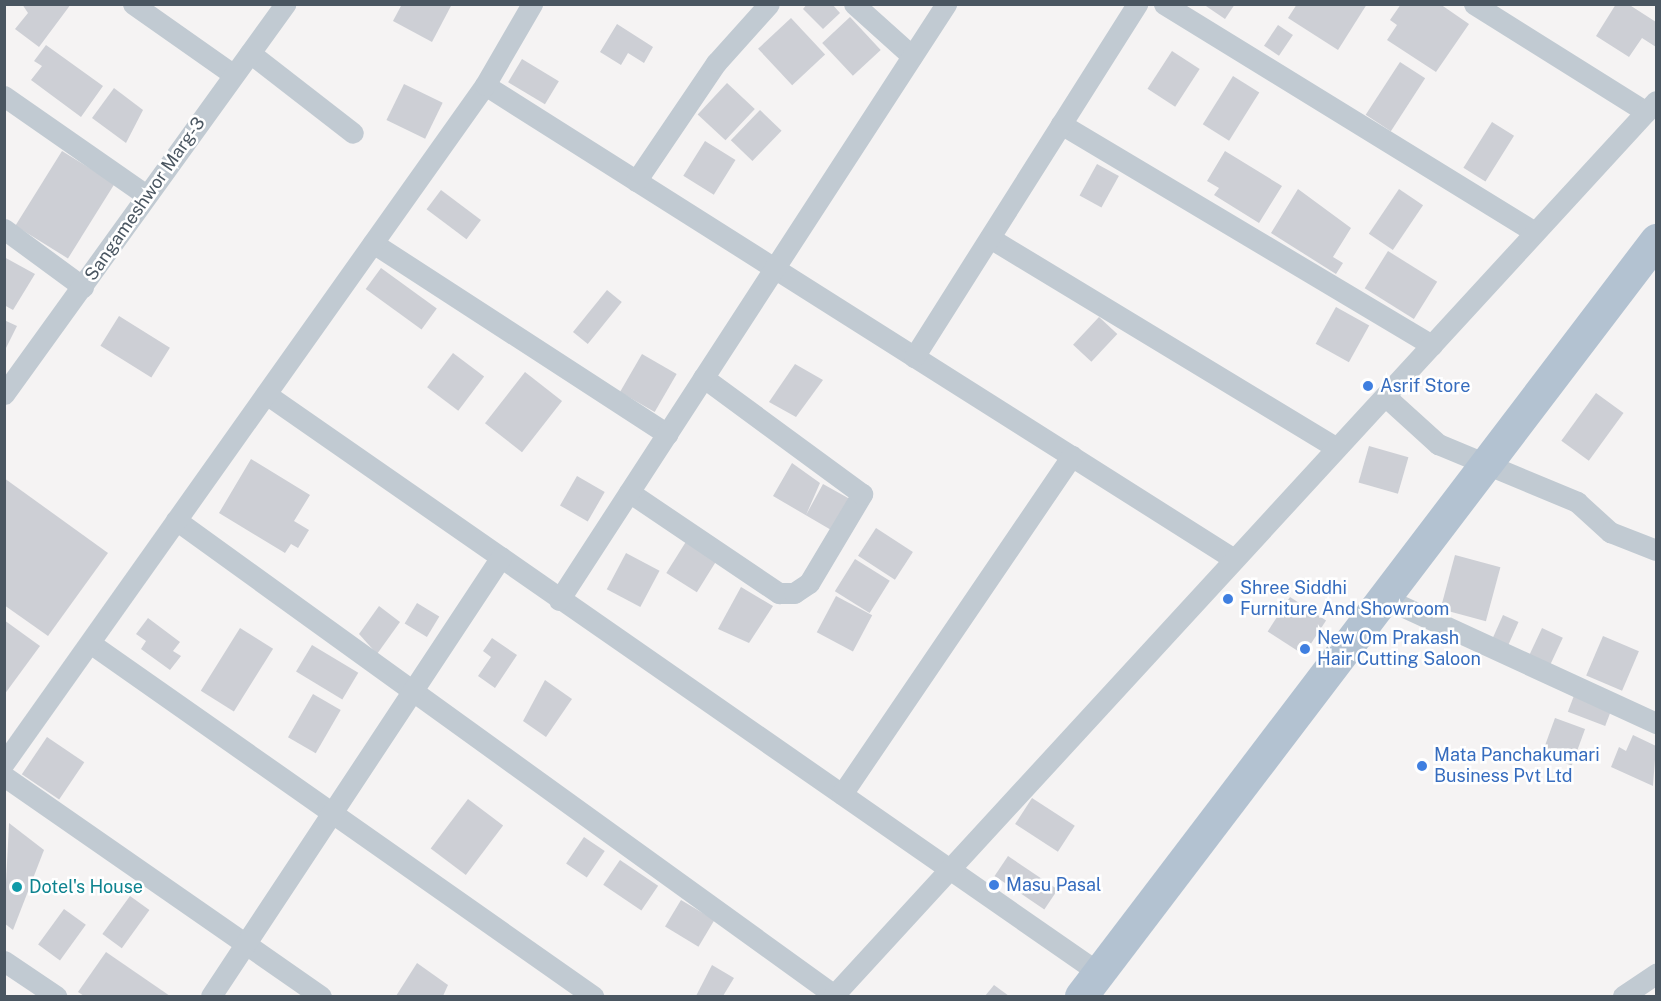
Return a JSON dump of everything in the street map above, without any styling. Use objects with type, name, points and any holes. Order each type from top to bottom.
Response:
[{"type":"main road","points":[[1090,985],[1382,597],[1656,240]]},
{"type":"street","points":[[134,4],[234,75]]},
{"type":"street","name":"Sangameshwor Marg-3","points":[[6,387],[83,287],[146,195],[285,4]]},
{"type":"street","points":[[4,763],[485,85],[532,4]]},
{"type":"street","points":[[636,181],[716,63],[770,4]]},
{"type":"street","points":[[854,4],[912,56]]},
{"type":"street","points":[[559,600],[945,4]]},
{"type":"street","points":[[914,357],[1137,4]]},
{"type":"street","points":[[1164,4],[1535,232]]},
{"type":"street","points":[[176,520],[414,688],[833,996],[955,868],[1335,447],[1385,396],[1651,106],[1474,4]]},
{"type":"street","points":[[250,53],[353,133]]},
{"type":"street","points":[[485,85],[1234,559]]},
{"type":"street","points":[[4,96],[146,195]]},
{"type":"street","points":[[1061,124],[1432,345]]},
{"type":"street","points":[[4,229],[83,287]]},
{"type":"street","points":[[990,238],[1335,447]]},
{"type":"street","points":[[373,243],[667,434]]},
{"type":"street","points":[[629,492],[779,593],[794,593],[809,583],[862,494],[703,377]]},
{"type":"street","points":[[266,394],[501,557],[559,600],[842,794],[955,868],[1090,985]]},
{"type":"street","points":[[1385,396],[1438,444],[1577,502],[1610,532],[1656,550]]},
{"type":"street","points":[[842,794],[1072,456]]},
{"type":"street","points":[[211,996],[501,557]]},
{"type":"street","points":[[1382,597],[1656,723]]},
{"type":"street","points":[[90,643],[334,810],[593,996]]},
{"type":"street","points":[[4,776],[321,996]]},
{"type":"street","points":[[4,961],[56,996]]},
{"type":"street","points":[[1623,996],[1656,975]]},
{"type":"building","points":[[22,4],[71,4],[39,47],[15,29],[28,13]]},
{"type":"building","points":[[402,4],[452,4],[432,42],[393,21]]},
{"type":"building","points":[[807,4],[832,4],[840,13],[823,29],[803,9]]},
{"type":"building","points":[[1203,4],[1235,4],[1225,19]]},
{"type":"building","points":[[1297,4],[1367,4],[1338,50],[1288,18]]},
{"type":"building","points":[[1401,4],[1440,4],[1469,24],[1436,72],[1387,40],[1397,25],[1390,20]]},
{"type":"building","points":[[1616,4],[1628,4],[1656,22],[1656,47],[1642,38],[1629,57],[1596,36]]},
{"type":"building","points":[[850,17],[881,50],[853,76],[822,43]]},
{"type":"building","points":[[791,18],[825,55],[792,85],[758,49]]},
{"type":"building","points":[[617,24],[653,47],[644,63],[628,53],[621,65],[600,52]]},
{"type":"building","points":[[1278,25],[1293,35],[1279,56],[1264,46]]},
{"type":"building","points":[[46,45],[103,86],[81,117],[31,80],[42,66],[34,61]]},
{"type":"building","points":[[1172,51],[1200,69],[1175,107],[1147,89]]},
{"type":"building","points":[[522,59],[559,81],[545,104],[508,82]]},
{"type":"building","points":[[1400,62],[1425,78],[1391,131],[1366,115]]},
{"type":"building","points":[[1233,76],[1259,92],[1229,141],[1203,124]]},
{"type":"building","points":[[727,83],[755,109],[725,140],[698,114]]},
{"type":"building","points":[[404,84],[443,103],[425,139],[386,120]]},
{"type":"building","points":[[114,88],[143,110],[126,143],[92,118]]},
{"type":"building","points":[[760,110],[782,131],[752,161],[731,140]]},
{"type":"building","points":[[1492,122],[1514,136],[1485,182],[1463,168]]},
{"type":"building","points":[[705,141],[736,160],[714,195],[683,176]]},
{"type":"building","points":[[62,151],[115,184],[68,258],[15,226]]},
{"type":"building","points":[[1225,151],[1282,186],[1259,223],[1214,195],[1219,188],[1207,181]]},
{"type":"building","points":[[1097,164],[1119,176],[1101,208],[1080,195]]},
{"type":"building","points":[[1298,189],[1351,228],[1333,257],[1343,263],[1336,274],[1271,233]]},
{"type":"building","points":[[1399,189],[1423,205],[1393,250],[1369,234]]},
{"type":"building","points":[[441,190],[481,220],[466,239],[427,209]]},
{"type":"building","points":[[1388,251],[1437,282],[1414,319],[1365,288]]},
{"type":"building","points":[[4,257],[35,274],[13,310],[4,305]]},
{"type":"building","points":[[381,268],[437,309],[422,330],[366,289]]},
{"type":"building","points":[[607,290],[622,302],[588,344],[573,332]]},
{"type":"building","points":[[1336,307],[1369,325],[1349,362],[1316,344]]},
{"type":"building","points":[[119,316],[170,348],[151,377],[100,346]]},
{"type":"building","points":[[1099,317],[1117,334],[1091,362],[1073,345]]},
{"type":"building","points":[[4,320],[17,326],[4,352]]},
{"type":"building","points":[[453,353],[484,376],[458,411],[427,387]]},
{"type":"building","points":[[642,354],[677,374],[655,412],[620,392]]},
{"type":"building","points":[[795,364],[823,380],[796,417],[769,402]]},
{"type":"building","points":[[525,372],[562,401],[522,452],[485,423]]},
{"type":"building","points":[[1596,393],[1624,413],[1589,461],[1561,441]]},
{"type":"building","points":[[1369,446],[1408,457],[1398,494],[1359,483]]},
{"type":"building","points":[[251,459],[310,495],[294,521],[309,530],[298,548],[291,544],[285,553],[219,513]]},
{"type":"building","points":[[792,463],[820,483],[806,515],[823,484],[857,503],[838,534],[773,496]]},
{"type":"building","points":[[577,476],[605,492],[588,521],[560,505]]},
{"type":"building","points":[[4,478],[108,553],[48,636],[4,605]]},
{"type":"building","points":[[876,528],[913,552],[895,580],[858,556]]},
{"type":"building","points":[[687,540],[718,559],[697,592],[666,573]]},
{"type":"building","points":[[626,553],[660,571],[640,607],[607,589]]},
{"type":"building","points":[[1455,555],[1500,567],[1486,621],[1441,609]]},
{"type":"building","points":[[855,559],[890,581],[870,613],[835,591]]},
{"type":"building","points":[[741,587],[773,606],[749,643],[718,629]]},
{"type":"building","points":[[836,596],[872,615],[853,651],[817,632]]},
{"type":"building","points":[[1290,597],[1326,620],[1304,655],[1268,631]]},
{"type":"building","points":[[417,603],[439,616],[427,637],[405,624]]},
{"type":"building","points":[[379,606],[400,622],[377,654],[359,634]]},
{"type":"building","points":[[1503,615],[1519,622],[1507,648],[1491,641]]},
{"type":"building","points":[[148,618],[180,642],[173,651],[181,656],[170,670],[141,649],[146,641],[136,634]]},
{"type":"building","points":[[4,620],[40,646],[4,695]]},
{"type":"building","points":[[240,628],[273,649],[234,711],[201,691]]},
{"type":"building","points":[[1542,628],[1563,638],[1548,669],[1528,659]]},
{"type":"building","points":[[1603,636],[1639,651],[1622,691],[1586,676]]},
{"type":"building","points":[[492,638],[517,655],[495,688],[478,676],[491,657],[483,651]]},
{"type":"building","points":[[312,645],[358,673],[342,699],[296,672]]},
{"type":"building","points":[[545,680],[572,699],[546,737],[523,721]]},
{"type":"building","points":[[1575,693],[1612,707],[1605,726],[1568,712]]},
{"type":"building","points":[[313,694],[341,710],[316,753],[288,737]]},
{"type":"building","points":[[1555,718],[1585,729],[1572,766],[1542,755]]},
{"type":"building","points":[[1633,735],[1656,746],[1653,786],[1611,767],[1619,747],[1626,751]]},
{"type":"building","points":[[47,737],[84,762],[59,799],[22,774]]},
{"type":"building","points":[[1032,798],[1075,826],[1058,852],[1015,824]]},
{"type":"building","points":[[468,799],[503,825],[466,875],[431,849]]},
{"type":"building","name":"Dotel's House","points":[[9,823],[44,850],[13,930],[4,923]]},
{"type":"building","points":[[584,837],[605,851],[587,878],[566,864]]},
{"type":"building","points":[[1008,856],[1058,890],[1044,909],[995,876]]},
{"type":"building","points":[[620,860],[658,886],[641,911],[603,885]]},
{"type":"building","points":[[130,896],[149,910],[122,948],[102,934]]},
{"type":"building","points":[[681,900],[714,920],[698,947],[665,927]]},
{"type":"building","points":[[64,909],[86,925],[60,960],[38,945]]},
{"type":"building","points":[[106,952],[170,996],[84,996],[78,992]]},
{"type":"building","points":[[417,963],[448,985],[443,996],[396,996]]},
{"type":"building","points":[[712,965],[734,978],[723,996],[696,996]]},
{"type":"building","points":[[994,985],[1009,996],[985,996]]},
{"type":"place","name":"Asrif Store","points":[[1368,386]]},
{"type":"place","name":"Shree Siddhi Furniture And Showroom","points":[[1228,599]]},
{"type":"place","name":"New Om Prakash Hair Cutting Saloon","points":[[1305,649]]},
{"type":"place","name":"Mata Panchakumari Business Pvt Ltd","points":[[1422,766]]},
{"type":"place","name":"Masu Pasal","points":[[994,885]]},
{"type":"place","name":"Dotel's House","points":[[17,887]]}]
